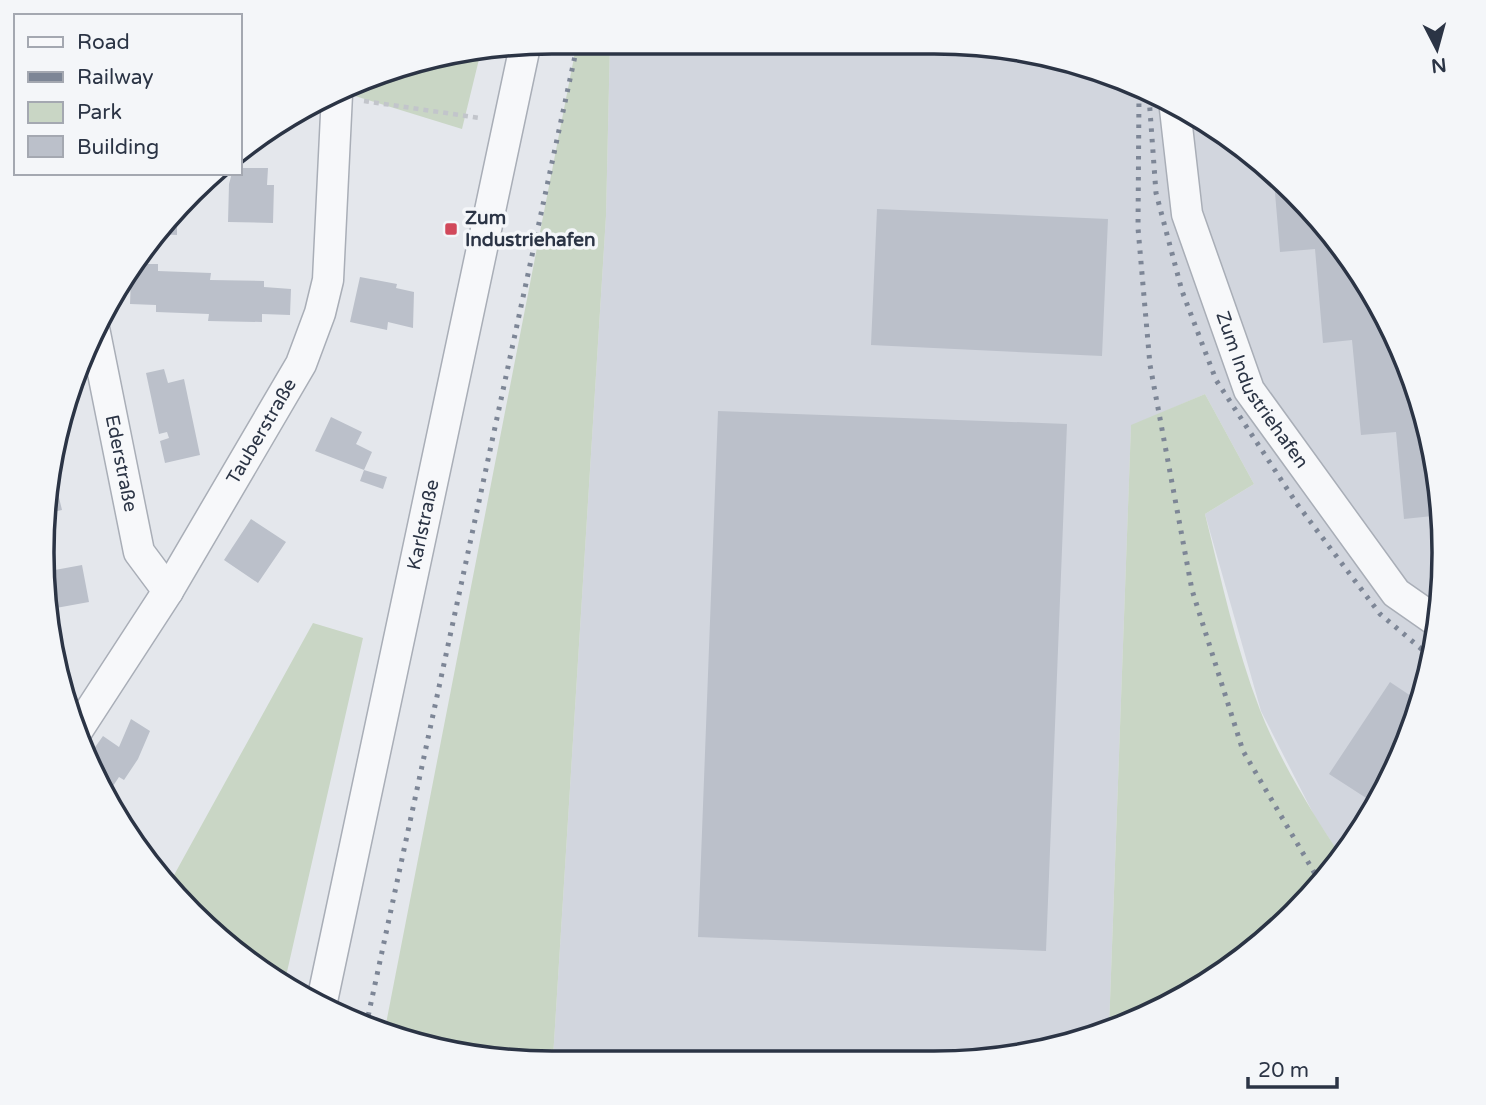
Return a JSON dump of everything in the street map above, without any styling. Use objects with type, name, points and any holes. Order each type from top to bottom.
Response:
[{"type":"street","name":"Karlstraße","points":[[323,995],[523,55]]},
{"type":"street","name":"Tauberstraße","points":[[83,720],[168,590],[301,364],[320,313],[328,280],[345,100]]},
{"type":"street","name":"Zum Industriehafen","points":[[1176,117],[1186,214],[1249,390],[1396,593],[1427,615]]},
{"type":"street","name":"Ederstraße","points":[[98,349],[139,552],[168,590]]},
{"type":"path","points":[[350,98],[509,122]]},
{"type":"shaded area","points":[[610,54],[933,54],[966,55],[1031,64],[1094,81],[1154,106],[1210,138],[1262,178],[1286,200],[1329,249],[1365,303],[1380,332],[1394,362],[1415,424],[1431,520],[1431,585],[1415,681],[1394,743],[1380,773],[1365,802],[1335,847],[1315,817],[1261,711],[1205,514],[1254,484],[1205,394],[1131,426],[1109,1018],[1031,1041],[966,1050],[553,1051],[606,216]]},
{"type":"green space","points":[[575,54],[610,54],[606,216],[553,1051],[520,1050],[455,1041],[386,1022]]},
{"type":"green space","points":[[479,60],[462,129],[355,96],[424,71]]},
{"type":"green space","points":[[1205,394],[1254,484],[1205,514],[1236,638],[1260,710],[1287,767],[1335,847],[1286,905],[1237,948],[1183,984],[1109,1018],[1131,425]]},
{"type":"green space","points":[[313,623],[363,638],[287,974],[224,927],[174,876]]},
{"type":"building","points":[[242,168],[268,168],[267,185],[274,185],[273,223],[228,222],[231,175],[242,175]]},
{"type":"building","points":[[1275,190],[1329,249],[1365,303],[1380,332],[1394,362],[1415,424],[1431,516],[1404,519],[1396,432],[1361,435],[1352,340],[1323,343],[1315,249],[1280,252]]},
{"type":"building","points":[[877,209],[1108,219],[1102,356],[871,345]]},
{"type":"building","points":[[177,225],[177,235],[169,235]]},
{"type":"building","points":[[146,264],[158,264],[158,271],[211,273],[210,280],[264,281],[264,287],[291,289],[290,315],[262,314],[262,322],[208,321],[209,314],[156,312],[156,305],[130,304],[131,288]]},
{"type":"building","points":[[360,277],[397,284],[396,288],[414,292],[413,328],[388,322],[387,330],[350,322]]},
{"type":"building","points":[[164,369],[168,383],[184,379],[200,455],[165,463],[160,441],[169,438],[167,432],[159,434],[146,373]]},
{"type":"building","points":[[718,411],[1067,424],[1046,951],[698,937]]},
{"type":"building","points":[[331,417],[362,432],[356,444],[372,452],[364,470],[315,451]]},
{"type":"building","points":[[364,470],[387,477],[383,489],[360,481]]},
{"type":"building","points":[[58,494],[62,510],[56,511]]},
{"type":"building","points":[[251,519],[286,542],[258,583],[224,560]]},
{"type":"building","points":[[82,565],[89,602],[58,608],[55,570]]},
{"type":"building","points":[[1390,682],[1410,696],[1394,743],[1367,798],[1329,774]]},
{"type":"building","points":[[131,719],[150,731],[138,759],[124,780],[119,777],[113,786],[94,748],[103,736],[119,747]]},
{"type":"railway","points":[[368,1015],[575,54]]},
{"type":"railway","points":[[1139,99],[1138,228],[1150,365],[1192,590],[1243,751],[1315,873]]},
{"type":"railway","points":[[1150,104],[1156,193],[1182,291],[1216,380],[1297,504],[1380,614],[1422,649]]},
{"type":"place","name":"Zum Industriehafen","points":[[451,229]]}]
